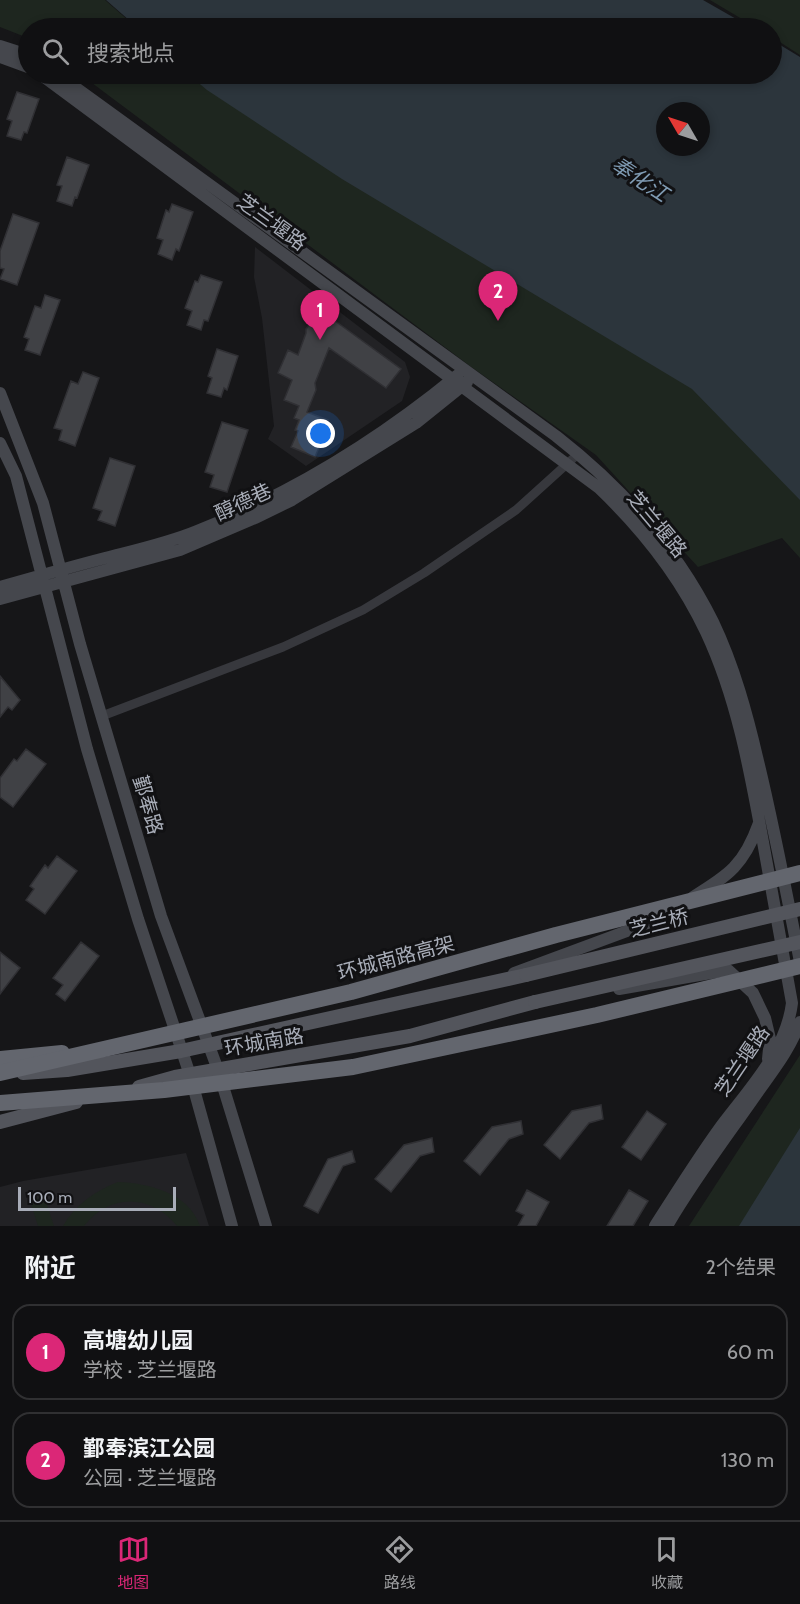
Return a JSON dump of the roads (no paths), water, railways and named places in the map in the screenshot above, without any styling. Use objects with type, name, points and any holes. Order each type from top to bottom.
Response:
[{"type":"highway","name":"环城南路高架","points":[[0,1074],[351,992],[556,935],[800,873]]},
{"type":"highway","points":[[0,1103],[164,1090],[353,1066],[597,1015],[800,964]]},
{"type":"highway","points":[[0,1059],[114,1048]]},
{"type":"highway","points":[[0,1112],[98,1095]]},
{"type":"main road","name":"芝兰桥","points":[[526,975],[800,909]]},
{"type":"main road","points":[[535,1002],[800,942]]},
{"type":"main road","name":"环城南路","points":[[0,1074],[68,1070],[181,1051],[526,975]]},
{"type":"main road","name":"环城南路","points":[[0,1122],[190,1075],[410,1035],[535,1002]]},
{"type":"street","points":[[0,46],[18,52]]},
{"type":"street","points":[[0,57],[18,63]]},
{"type":"street","name":"芝兰堰路","points":[[54,84],[463,378],[578,454],[635,508],[661,539],[687,576],[713,622],[733,670],[767,795],[800,964]]},
{"type":"street","name":"芝兰堰路","points":[[70,84],[463,378],[598,488],[639,529],[662,558],[706,633],[736,714],[759,822],[792,1003],[787,1029],[768,1061],[718,1130],[655,1226]]},
{"type":"street","name":"醇德巷","points":[[0,599],[42,581],[196,532],[272,497],[307,479],[463,378]]},
{"type":"street","name":"鄞奉路","points":[[0,393],[43,503],[161,916],[218,1070],[266,1226]]},
{"type":"street","points":[[0,443],[16,476],[87,749],[138,920],[190,1075],[232,1226]]},
{"type":"street","points":[[102,716],[272,651],[363,610],[424,573],[516,510],[578,454]]},
{"type":"street","name":"醇德巷","points":[[0,587],[42,581]]},
{"type":"street","points":[[478,986],[646,924],[724,878],[750,849],[759,822]]},
{"type":"street","points":[[535,1002],[728,970],[753,993],[765,1018],[770,1039],[768,1061]]},
{"type":"street","name":"芝兰堰路","points":[[667,1226],[784,1054],[796,1035],[800,1022]]},
{"type":"water","points":[[106,0],[703,0],[734,18],[127,18]]},
{"type":"water","name":"奉化江","points":[[782,46],[800,57],[800,500],[692,389],[342,179],[200,84],[782,84]]},
{"type":"water","points":[[800,1128],[800,1226],[739,1226]]},
{"type":"place","name":"鄞奉滨江公园","points":[[498,321]]},
{"type":"place","name":"高塘幼儿园","points":[[320,340]]}]
